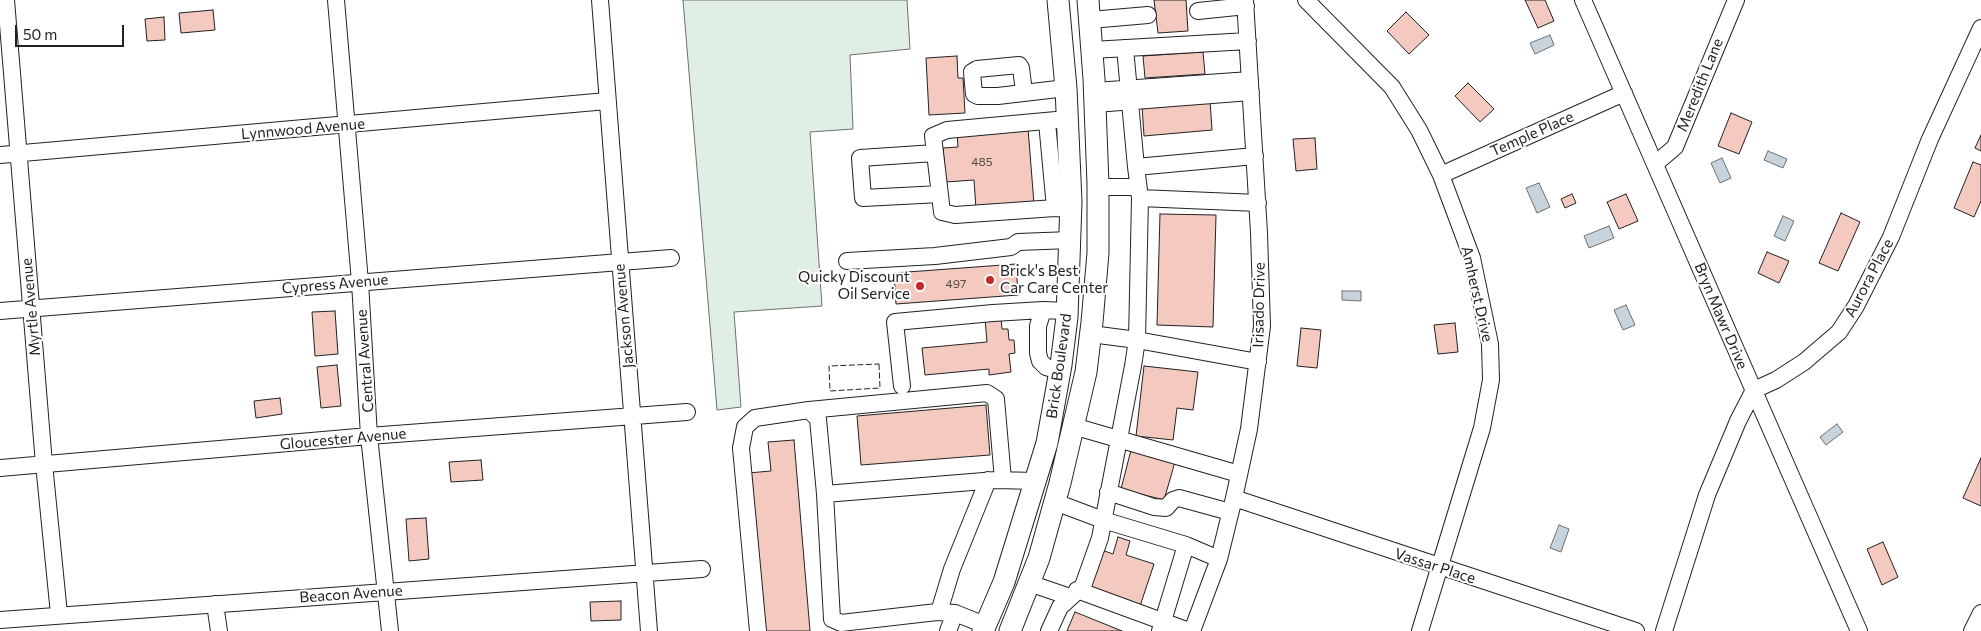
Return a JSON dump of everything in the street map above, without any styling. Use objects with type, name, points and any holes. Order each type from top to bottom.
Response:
[{"type":"main road","name":"Brick Boulevard","points":[[984,628],[1004,582],[1047,443],[1060,371],[1068,311],[1071,240],[1063,208],[1057,120],[1066,88],[1058,0]]},
{"type":"main road","name":"Brick Boulevard","points":[[1010,631],[1039,558],[1055,502],[1086,372],[1091,334],[1098,253],[1098,188],[1095,98],[1089,10]]},
{"type":"street","name":"Myrtle Avenue","points":[[6,0],[44,464],[59,614]]},
{"type":"street","name":"Central Avenue","points":[[336,0],[360,282],[369,436],[390,631]]},
{"type":"street","name":"Jackson Avenue","points":[[600,0],[649,631]]},
{"type":"street","name":"Amherst Drive","points":[[1306,0],[1392,87],[1419,130],[1441,175],[1472,258],[1490,344],[1491,380],[1482,428],[1420,631]]},
{"type":"street","name":"Bryn Mawr Drive","points":[[1584,0],[1859,631]]},
{"type":"street","name":"Meredith Lane","points":[[1656,164],[1675,146],[1736,0]]},
{"type":"street","points":[[1198,11],[1246,3]]},
{"type":"street","name":"Irisado Drive","points":[[1190,631],[1218,559],[1232,505],[1249,429],[1262,326],[1258,203],[1246,3]]},
{"type":"street","points":[[1089,10],[1148,15]]},
{"type":"street","name":"Aurora Place","points":[[1754,390],[1776,380],[1804,362],[1839,332],[1856,306],[1891,237],[1930,139],[1981,28]]},
{"type":"street","points":[[1092,50],[1248,41]]},
{"type":"street","points":[[1049,631],[1060,607],[1083,586],[1100,538],[1137,340],[1139,193],[1126,48]]},
{"type":"street","points":[[1095,98],[1251,86]]},
{"type":"street","points":[[1024,92],[1066,88]]},
{"type":"street","name":"Temple Place","points":[[1441,175],[1624,93]]},
{"type":"street","name":"Lynnwood Avenue","points":[[0,155],[607,101]]},
{"type":"street","points":[[1057,120],[947,130],[933,136],[942,212],[955,215],[1063,208]]},
{"type":"street","points":[[935,153],[860,158],[863,198],[940,194]]},
{"type":"street","points":[[1136,167],[1255,156]]},
{"type":"street","points":[[1098,188],[1258,203]]},
{"type":"street","points":[[847,261],[935,256],[1011,247],[1018,242],[1071,240]]},
{"type":"street","name":"Cypress Avenue","points":[[0,310],[671,258]]},
{"type":"street","points":[[902,386],[895,322],[993,313],[1043,310],[1068,311]]},
{"type":"street","points":[[1043,310],[1038,326],[1038,353],[1040,361],[1046,367],[1060,371]]},
{"type":"street","points":[[1091,334],[1137,340],[1258,362]]},
{"type":"street","points":[[1664,631],[1707,495],[1738,421],[1754,390]]},
{"type":"street","points":[[758,631],[742,448],[745,427],[756,418],[809,410],[987,392],[996,399],[996,480],[952,569],[947,613],[948,631]]},
{"type":"street","points":[[809,410],[818,419],[825,494],[832,619],[841,623],[947,613],[984,628]]},
{"type":"street","name":"Gloucester Avenue","points":[[0,468],[369,436],[687,412]]},
{"type":"street","points":[[1074,426],[1239,474]]},
{"type":"street","points":[[825,494],[996,480],[1036,481]]},
{"type":"street","name":"Vassar Place","points":[[1108,492],[1154,507],[1166,508],[1173,500],[1179,498],[1232,505],[1439,567],[1636,631]]},
{"type":"street","points":[[1055,502],[1103,520],[1186,545],[1218,559]]},
{"type":"street","points":[[1161,627],[1186,545]]},
{"type":"street","name":"Beacon Avenue","points":[[0,620],[59,614],[702,569]]},
{"type":"street","points":[[1029,582],[1074,594],[1161,627],[1190,631]]},
{"type":"street","points":[[215,604],[219,631]]},
{"type":"street","points":[[1972,631],[1981,613]]},
{"type":"green space","points":[[683,0],[907,0],[910,49],[850,55],[853,129],[810,132],[822,306],[734,312],[741,407],[717,410]]},
{"type":"shaded area","points":[[1550,35],[1554,45],[1535,54],[1530,43]]},
{"type":"shaded area","points":[[1768,151],[1787,159],[1783,168],[1764,160]]},
{"type":"shaded area","points":[[1722,158],[1731,178],[1720,183],[1711,163]]},
{"type":"shaded area","points":[[1539,183],[1550,207],[1537,213],[1526,188]]},
{"type":"shaded area","points":[[1783,216],[1794,221],[1785,241],[1774,236]]},
{"type":"shaded area","points":[[1609,226],[1614,238],[1589,248],[1584,236]]},
{"type":"shaded area","points":[[1342,291],[1361,291],[1361,301],[1342,300]]},
{"type":"shaded area","points":[[1626,305],[1635,325],[1623,330],[1614,310]]},
{"type":"shaded area","points":[[1837,424],[1843,432],[1826,445],[1820,437]]},
{"type":"shaded area","points":[[1559,525],[1569,529],[1561,552],[1550,548]]},
{"type":"building","points":[[1154,0],[1186,0],[1188,31],[1158,33]]},
{"type":"building","points":[[1525,0],[1545,0],[1554,21],[1538,28]]},
{"type":"building","points":[[213,10],[215,30],[181,33],[179,13]]},
{"type":"building","points":[[1406,12],[1429,35],[1409,54],[1387,31]]},
{"type":"building","points":[[164,17],[165,40],[147,41],[145,19]]},
{"type":"building","points":[[1203,52],[1205,74],[1145,78],[1143,56]]},
{"type":"building","points":[[957,56],[958,78],[963,78],[965,113],[929,115],[926,58]]},
{"type":"building","points":[[1468,83],[1494,109],[1480,122],[1455,96]]},
{"type":"building","points":[[1210,100],[1212,130],[1144,136],[1142,106]]},
{"type":"building","points":[[1731,113],[1752,122],[1739,154],[1718,146]]},
{"type":"building","points":[[1028,128],[1034,204],[976,209],[974,180],[946,182],[943,148],[958,147],[957,133]]},
{"type":"building","points":[[1981,135],[1981,151],[1975,148]]},
{"type":"building","points":[[1315,138],[1317,169],[1296,171],[1293,139]]},
{"type":"building","points":[[1973,162],[1981,165],[1981,201],[1974,217],[1954,208]]},
{"type":"building","points":[[1572,194],[1576,203],[1565,208],[1561,199]]},
{"type":"building","points":[[1626,194],[1638,221],[1619,229],[1607,202]]},
{"type":"building","points":[[1841,213],[1860,222],[1838,271],[1819,263]]},
{"type":"building","points":[[1160,214],[1216,215],[1213,327],[1157,325]]},
{"type":"building","points":[[1767,252],[1789,261],[1779,283],[1758,273]]},
{"type":"building","points":[[1016,264],[1018,295],[896,304],[894,273]]},
{"type":"building","points":[[335,311],[338,354],[315,356],[312,312]]},
{"type":"building","points":[[1001,317],[1002,329],[1008,329],[1009,340],[1014,340],[1015,353],[1009,354],[1011,372],[989,375],[989,369],[925,375],[922,348],[987,342],[985,319]]},
{"type":"building","points":[[1455,323],[1458,352],[1438,354],[1434,325]]},
{"type":"building","points":[[1301,328],[1321,330],[1317,368],[1297,366]]},
{"type":"building","points":[[337,365],[341,406],[321,408],[317,367]]},
{"type":"building","points":[[1144,366],[1198,372],[1193,410],[1177,408],[1173,440],[1136,436]]},
{"type":"building","points":[[280,398],[282,414],[256,418],[254,401]]},
{"type":"building","points":[[986,405],[990,455],[861,465],[857,416]]},
{"type":"building","points":[[794,440],[810,631],[763,631],[748,473],[771,471],[768,442]]},
{"type":"building","points":[[1131,450],[1175,462],[1164,500],[1121,489]]},
{"type":"building","points":[[1981,458],[1981,506],[1963,498]]},
{"type":"building","points":[[481,460],[483,480],[451,482],[449,462]]},
{"type":"building","points":[[426,518],[429,559],[409,561],[406,519]]},
{"type":"building","points":[[1118,537],[1130,541],[1126,555],[1154,564],[1140,606],[1087,589],[1099,549],[1113,554]]},
{"type":"building","points":[[1883,542],[1898,577],[1882,585],[1867,549]]},
{"type":"building","points":[[621,601],[621,620],[591,621],[590,602]]},
{"type":"building","points":[[1075,612],[1122,631],[1067,631]]},
{"type":"fence","points":[[879,364],[880,388],[830,391],[829,366],[879,364]]},
{"type":"place","name":"Brick's Best Car Care Center","points":[[990,280]]},
{"type":"place","name":"Quicky Discount Oil Service","points":[[920,286]]}]
